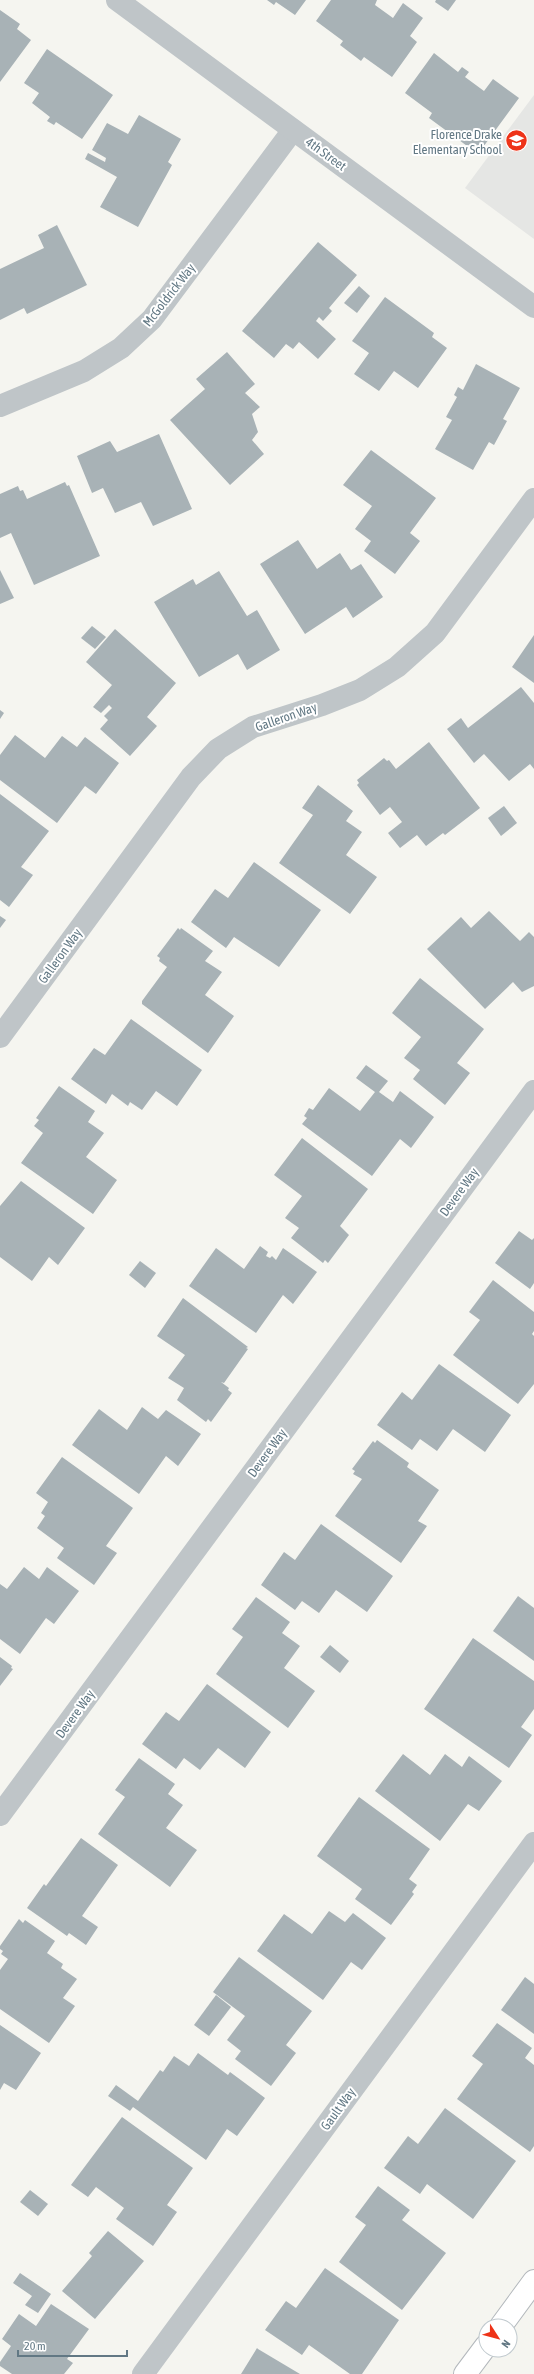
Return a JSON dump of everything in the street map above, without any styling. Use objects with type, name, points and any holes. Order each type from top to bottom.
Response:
[{"type":"main road","points":[[507,2318],[534,2281]]},
{"type":"main road","points":[[465,2374],[478,2357]]},
{"type":"street","name":"4th Street","points":[[117,0],[534,307]]},
{"type":"street","name":"McGoldrick Way","points":[[0,406],[84,371],[121,348],[152,319],[293,130]]},
{"type":"street","name":"Galleron Way","points":[[0,1037],[191,778],[218,749],[253,727],[322,705],[360,690],[398,667],[435,633],[534,499]]},
{"type":"street","name":"Devere Way","points":[[0,1815],[534,1091]]},
{"type":"street","name":"Gault Way","points":[[143,2374],[534,1843]]},
{"type":"shaded area","name":"Florence Drake Elementary School","points":[[534,95],[534,239],[465,188]]},
{"type":"building","points":[[267,0],[306,0],[295,15],[276,2],[274,5]]},
{"type":"building","points":[[331,0],[377,0],[375,5],[393,18],[403,3],[423,18],[410,36],[417,42],[392,77],[364,57],[361,61],[340,45],[343,41],[316,21]]},
{"type":"building","points":[[436,0],[456,0],[448,11],[435,2]]},
{"type":"building","points":[[0,10],[20,24],[17,29],[31,40],[0,82]]},
{"type":"building","points":[[47,49],[113,95],[82,139],[56,122],[54,125],[47,121],[50,117],[32,103],[39,93],[24,83]]},
{"type":"building","points":[[434,53],[458,72],[462,67],[469,72],[465,77],[484,91],[493,79],[519,98],[478,154],[429,118],[432,113],[405,93]]},
{"type":"building","points":[[139,115],[181,139],[168,162],[172,165],[138,227],[100,207],[117,177],[85,159],[88,153],[105,162],[106,158],[92,150],[107,123],[128,134]]},
{"type":"building","points":[[57,225],[87,285],[27,314],[24,308],[0,320],[0,269],[44,248],[38,235]]},
{"type":"building","points":[[318,242],[357,275],[329,308],[332,311],[323,321],[319,317],[316,321],[336,339],[318,359],[299,342],[293,349],[286,344],[274,358],[242,331]]},
{"type":"building","points":[[359,286],[370,296],[357,313],[344,303]]},
{"type":"building","points":[[385,297],[434,333],[432,337],[447,348],[418,388],[394,371],[379,391],[354,374],[369,353],[352,341]]},
{"type":"building","points":[[227,352],[255,384],[245,393],[260,407],[252,414],[258,432],[252,440],[264,454],[230,485],[170,420],[205,389],[196,379]]},
{"type":"building","points":[[476,364],[520,388],[503,419],[507,421],[494,445],[489,442],[473,470],[435,449],[452,420],[446,417],[457,397],[454,395],[458,387],[463,390]]},
{"type":"building","points":[[159,434],[192,509],[153,526],[141,502],[115,513],[103,488],[92,493],[77,456],[110,441],[117,452]]},
{"type":"building","points":[[371,450],[436,498],[410,533],[420,541],[395,574],[364,551],[371,541],[355,529],[372,506],[343,485]]},
{"type":"building","points":[[65,482],[67,486],[69,485],[100,556],[34,585],[11,533],[0,538],[0,494],[18,486],[20,491],[23,490],[27,499]]},
{"type":"building","points":[[298,540],[317,569],[340,553],[351,570],[361,564],[383,597],[353,618],[346,607],[305,634],[260,564]]},
{"type":"building","points":[[0,570],[14,598],[0,604]]},
{"type":"building","points":[[219,571],[247,616],[257,610],[280,650],[247,670],[238,654],[199,677],[154,602],[193,579],[196,585]]},
{"type":"building","points":[[92,626],[106,637],[95,649],[81,638]]},
{"type":"building","points":[[115,629],[176,683],[147,717],[157,726],[130,756],[100,729],[108,720],[104,716],[112,708],[109,705],[101,713],[93,707],[112,685],[86,662]]},
{"type":"building","points":[[534,635],[534,683],[512,667]]},
{"type":"building","points":[[521,687],[534,703],[534,769],[530,764],[509,781],[484,754],[474,763],[447,729],[461,718],[468,728]]},
{"type":"building","points":[[0,710],[4,713],[0,719]]},
{"type":"building","points":[[15,735],[45,758],[62,736],[77,747],[85,737],[119,763],[96,794],[85,786],[57,823],[0,780],[0,755]]},
{"type":"building","points":[[429,742],[480,808],[445,835],[443,833],[426,846],[417,835],[400,848],[388,833],[402,822],[390,807],[380,815],[357,785],[359,783],[357,780],[384,758],[387,761],[389,760],[396,769]]},
{"type":"building","points":[[318,785],[353,811],[346,821],[362,832],[346,855],[377,877],[350,914],[279,863],[313,815],[302,808]]},
{"type":"building","points":[[0,794],[49,831],[21,867],[33,875],[9,907],[0,900]]},
{"type":"building","points":[[504,806],[517,823],[501,836],[488,818]]},
{"type":"building","points":[[254,862],[321,910],[279,967],[234,937],[226,948],[191,922],[215,889],[228,898]]},
{"type":"building","points":[[489,911],[520,941],[529,932],[534,937],[534,986],[522,992],[513,982],[485,1009],[427,949],[461,917],[471,928]]},
{"type":"building","points":[[0,916],[6,920],[0,928]]},
{"type":"building","points":[[178,928],[180,930],[181,928],[213,951],[205,961],[222,972],[205,995],[234,1016],[208,1053],[142,1004],[142,1001],[167,967],[159,961],[160,958],[157,956]]},
{"type":"building","points":[[420,978],[484,1029],[457,1063],[470,1073],[445,1105],[413,1079],[420,1070],[404,1058],[421,1037],[392,1013]]},
{"type":"building","points":[[131,1019],[202,1070],[177,1106],[156,1091],[142,1110],[130,1102],[128,1106],[112,1094],[106,1104],[71,1079],[94,1048],[105,1055]]},
{"type":"building","points":[[366,1065],[388,1081],[379,1092],[393,1102],[400,1091],[434,1117],[411,1148],[400,1139],[372,1176],[302,1124],[307,1118],[304,1116],[309,1108],[313,1110],[329,1088],[360,1111],[375,1092],[356,1078]]},
{"type":"building","points":[[59,1086],[95,1111],[88,1122],[104,1133],[86,1157],[117,1180],[93,1214],[21,1163],[43,1133],[34,1126],[39,1120],[36,1118]]},
{"type":"building","points":[[302,1138],[368,1189],[340,1226],[349,1235],[328,1263],[325,1260],[323,1263],[291,1238],[299,1228],[285,1218],[302,1196],[274,1175]]},
{"type":"building","points":[[21,1181],[85,1228],[58,1265],[49,1257],[32,1281],[0,1257],[0,1206]]},
{"type":"building","points":[[519,1231],[532,1240],[534,1238],[534,1283],[530,1289],[495,1263]]},
{"type":"building","points":[[260,1246],[268,1252],[266,1256],[270,1258],[272,1256],[276,1260],[283,1248],[317,1272],[293,1304],[283,1295],[256,1333],[189,1286],[216,1248],[244,1269]]},
{"type":"building","points":[[140,1261],[156,1273],[145,1288],[129,1275]]},
{"type":"building","points":[[493,1280],[534,1312],[534,1331],[532,1334],[534,1336],[534,1384],[518,1404],[453,1355],[480,1320],[469,1312]]},
{"type":"building","points":[[183,1298],[248,1347],[224,1383],[221,1382],[229,1388],[228,1390],[232,1393],[211,1422],[208,1419],[206,1422],[177,1400],[184,1388],[168,1378],[185,1355],[157,1336]]},
{"type":"building","points":[[439,1364],[511,1415],[485,1452],[453,1429],[437,1451],[420,1439],[412,1450],[377,1425],[402,1392],[412,1400]]},
{"type":"building","points":[[142,1407],[158,1419],[166,1410],[201,1434],[178,1466],[166,1456],[139,1494],[72,1445],[99,1409],[127,1430]]},
{"type":"building","points":[[377,1440],[409,1463],[407,1467],[439,1490],[418,1521],[427,1526],[401,1563],[335,1516],[362,1479],[353,1474],[355,1471],[352,1469],[373,1441],[375,1443]]},
{"type":"building","points":[[62,1457],[133,1508],[106,1546],[117,1553],[94,1585],[57,1558],[64,1548],[37,1528],[45,1516],[41,1513],[48,1502],[36,1493]]},
{"type":"building","points":[[321,1524],[393,1576],[367,1612],[336,1590],[319,1613],[302,1601],[295,1610],[261,1585],[284,1552],[295,1560]]},
{"type":"building","points":[[24,1567],[39,1579],[47,1567],[79,1591],[54,1624],[46,1618],[20,1654],[0,1639],[0,1584],[7,1589]]},
{"type":"building","points":[[518,1596],[534,1608],[534,1661],[493,1631]]},
{"type":"building","points":[[256,1597],[290,1622],[282,1633],[300,1646],[284,1668],[315,1691],[288,1728],[216,1674],[243,1637],[232,1629]]},
{"type":"building","points":[[473,1638],[534,1681],[534,1709],[521,1727],[532,1735],[509,1768],[424,1709]]},
{"type":"building","points":[[330,1645],[349,1661],[340,1673],[320,1657]]},
{"type":"building","points":[[0,1657],[12,1666],[11,1668],[13,1669],[0,1686]]},
{"type":"building","points":[[207,1684],[271,1732],[245,1768],[218,1748],[200,1770],[184,1758],[176,1769],[142,1744],[166,1712],[179,1721]]},
{"type":"building","points":[[403,1754],[430,1775],[445,1754],[462,1767],[469,1756],[502,1781],[479,1811],[468,1804],[440,1841],[375,1791]]},
{"type":"building","points":[[139,1758],[175,1784],[168,1794],[183,1805],[166,1828],[197,1850],[170,1887],[98,1834],[125,1797],[115,1790]]},
{"type":"building","points":[[359,1797],[430,1849],[409,1879],[417,1885],[412,1892],[414,1894],[391,1925],[355,1899],[362,1889],[317,1856]]},
{"type":"building","points":[[81,1838],[118,1865],[82,1916],[98,1927],[86,1945],[69,1933],[67,1936],[27,1908],[44,1884],[46,1886]]},
{"type":"building","points":[[329,1911],[345,1922],[353,1913],[386,1938],[362,1970],[351,1962],[323,2000],[257,1951],[284,1914],[312,1934]]},
{"type":"building","points":[[19,1919],[23,1923],[25,1920],[55,1941],[47,1953],[63,1964],[61,1968],[77,1979],[63,1998],[75,2006],[49,2043],[0,2009],[0,1970],[8,1959],[1,1954],[3,1951],[0,1949],[0,1946]]},
{"type":"building","points":[[239,1957],[312,2011],[286,2045],[296,2053],[271,2086],[235,2059],[241,2051],[227,2040],[245,2016],[213,1992]]},
{"type":"building","points":[[525,1977],[534,1984],[534,2034],[501,2010]]},
{"type":"building","points":[[216,1995],[231,2007],[209,2036],[194,2025]]},
{"type":"building","points":[[497,2023],[532,2048],[525,2058],[534,2065],[534,2146],[530,2152],[457,2099],[483,2064],[472,2056]]},
{"type":"building","points":[[0,2025],[41,2053],[16,2090],[4,2083],[0,2090]]},
{"type":"building","points":[[198,2053],[228,2075],[230,2072],[265,2098],[237,2136],[227,2129],[206,2160],[133,2107],[130,2111],[108,2096],[116,2085],[138,2101],[160,2070],[163,2072],[174,2056],[189,2066]]},
{"type":"building","points":[[445,2108],[516,2161],[473,2219],[427,2184],[420,2194],[384,2168],[408,2136],[418,2144]]},
{"type":"building","points":[[122,2117],[193,2168],[167,2205],[177,2212],[153,2246],[116,2219],[124,2208],[96,2187],[88,2197],[71,2185]]},
{"type":"building","points":[[378,2186],[410,2210],[402,2220],[446,2253],[402,2310],[339,2262],[366,2225],[355,2217]]},
{"type":"building","points":[[30,2190],[48,2204],[38,2216],[20,2202]]},
{"type":"building","points":[[108,2231],[144,2261],[95,2319],[62,2291],[92,2256],[89,2253]]},
{"type":"building","points":[[325,2268],[399,2320],[362,2374],[350,2374],[309,2345],[302,2355],[265,2330],[286,2301],[296,2308]]},
{"type":"building","points":[[20,2273],[51,2294],[38,2313],[25,2305],[32,2296],[13,2283]]},
{"type":"building","points":[[51,2304],[89,2329],[67,2359],[73,2363],[64,2374],[12,2374],[0,2366],[0,2362],[11,2346],[2,2339],[19,2314],[36,2326]]},
{"type":"building","points":[[257,2348],[258,2349],[300,2374],[241,2374]]},
{"type":"place","name":"Florence Drake Elementary School","points":[[517,141]]}]
